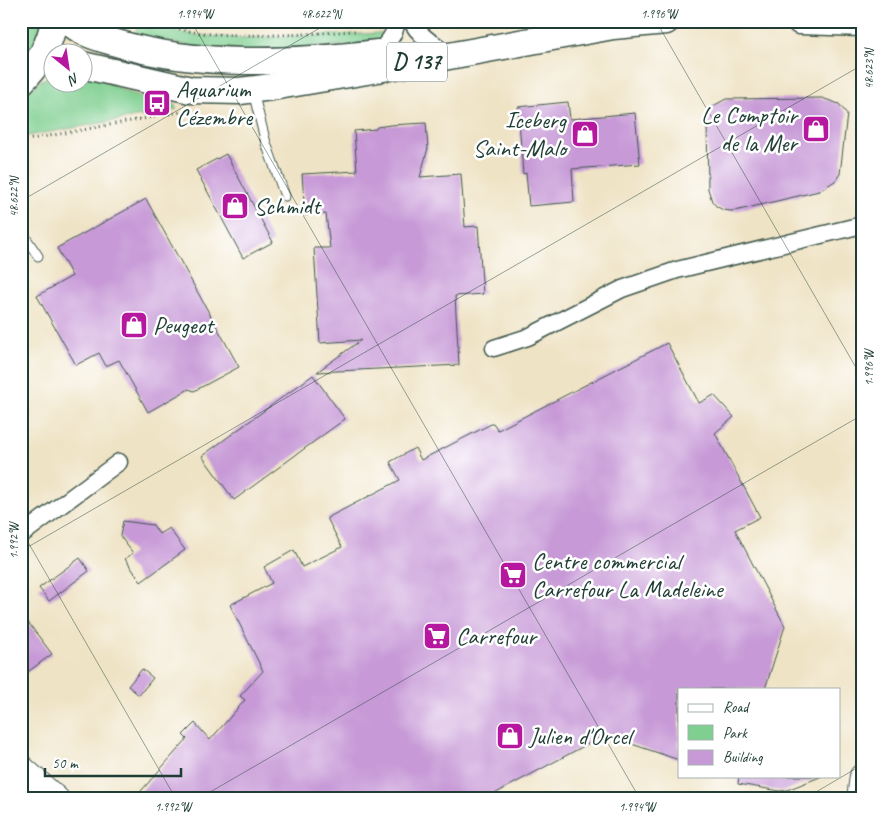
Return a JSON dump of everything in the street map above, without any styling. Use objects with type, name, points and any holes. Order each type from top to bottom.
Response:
[{"type":"main road","points":[[35,73],[47,46],[54,21]]},
{"type":"main road","name":"D 137","points":[[68,21],[89,35],[128,46],[204,60],[267,61],[377,54],[576,21]]},
{"type":"main road","name":"D 137","points":[[92,67],[190,90],[240,91],[367,71],[613,26],[666,21]]},
{"type":"main road","points":[[800,21],[862,23]]},
{"type":"street","points":[[377,54],[392,37],[396,30],[397,21]]},
{"type":"street","points":[[411,21],[420,34],[436,45]]},
{"type":"street","points":[[494,348],[528,337],[622,289],[677,270],[862,225]]},
{"type":"street","points":[[21,534],[119,462]]},
{"type":"street","points":[[21,767],[57,799]]},
{"type":"street","points":[[859,799],[862,776]]},
{"type":"lane","points":[[252,89],[266,143],[285,196]]},
{"type":"lane","points":[[21,232],[38,256]]},
{"type":"path","points":[[140,21],[186,30],[226,34],[267,35],[362,31]]},
{"type":"path","points":[[21,141],[182,112],[181,106]]},
{"type":"green space","points":[[21,21],[42,21],[35,42],[21,64]]},
{"type":"green space","points":[[138,24],[195,35],[238,38],[385,33],[374,44],[226,52],[134,36]]},
{"type":"green space","points":[[92,74],[127,92],[149,99],[148,106],[161,110],[163,102],[175,104],[176,110],[21,137],[21,98],[42,80],[42,92],[92,92]]},
{"type":"building","points":[[822,98],[839,104],[847,114],[840,174],[835,181],[819,191],[739,210],[723,210],[716,206],[708,189],[707,121],[713,106],[726,99]]},
{"type":"building","points":[[568,102],[570,119],[635,113],[640,164],[572,169],[574,202],[529,206],[526,173],[523,174],[518,107]]},
{"type":"building","points":[[426,123],[428,148],[420,177],[461,174],[465,227],[478,226],[483,294],[455,296],[459,365],[317,372],[361,340],[320,343],[314,248],[330,248],[326,214],[305,215],[302,174],[357,171],[354,131],[376,129],[377,127],[390,125]]},
{"type":"building","name":"Schmidt","points":[[226,154],[273,242],[243,258],[196,170]]},
{"type":"building","name":"Peugeot","points":[[146,199],[239,367],[194,391],[189,389],[148,412],[119,360],[106,366],[99,353],[76,365],[37,296],[72,276],[57,248]]},
{"type":"building","name":"Centre commercial Carrefour La Madeleine","points":[[667,343],[699,403],[714,395],[734,417],[715,433],[760,517],[735,530],[785,626],[765,688],[678,688],[678,760],[614,738],[597,739],[485,799],[134,799],[187,739],[183,735],[195,723],[210,740],[245,700],[240,696],[263,671],[230,605],[272,583],[264,567],[294,550],[302,567],[342,547],[327,518],[400,480],[390,462],[415,448],[421,460],[493,423],[498,430]]},
{"type":"building","points":[[313,375],[345,419],[234,500],[202,456]]},
{"type":"building","points":[[123,521],[153,525],[159,534],[169,528],[185,550],[141,582],[125,559],[133,553],[120,536]]},
{"type":"building","points":[[80,558],[89,571],[49,601],[39,588]]},
{"type":"building","points":[[21,613],[52,654],[21,677]]},
{"type":"building","points":[[142,669],[153,678],[139,695],[128,686]]},
{"type":"building","points":[[739,778],[817,778],[780,791],[738,784]]},
{"type":"place","name":"Aquarium Cézembre","points":[[157,103]]},
{"type":"place","name":"Le Comptoir de la Mer","points":[[816,129]]},
{"type":"place","name":"Iceberg Saint-Malo","points":[[585,134]]},
{"type":"place","name":"Schmidt","points":[[235,206]]},
{"type":"place","name":"Peugeot","points":[[134,325]]},
{"type":"place","name":"Centre commercial Carrefour La Madeleine","points":[[513,575]]},
{"type":"place","name":"Carrefour","points":[[437,636]]},
{"type":"place","name":"Julien d'Orcel","points":[[510,736]]}]
